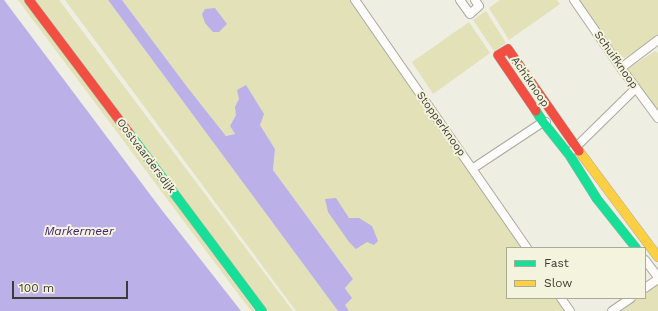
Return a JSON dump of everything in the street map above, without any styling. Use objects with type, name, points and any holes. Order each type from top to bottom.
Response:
[{"type":"street","name":"Oostvaardersdijk","points":[[29,0],[262,311]]},
{"type":"street","name":"Stopperknoop","points":[[355,0],[526,247]]},
{"type":"street","points":[[460,0],[470,14],[479,6],[475,0]]},
{"type":"street","name":"Schuifknoop","points":[[574,0],[658,118]]},
{"type":"street","points":[[621,68],[657,42]]},
{"type":"street","name":"Achtknoop","points":[[635,247],[597,199],[570,156],[543,122],[498,55],[508,49],[557,121],[658,257]]},
{"type":"street","points":[[570,156],[576,147],[636,88]]},
{"type":"street","points":[[472,169],[543,122],[557,121]]},
{"type":"street","points":[[646,261],[658,278],[646,287]]},
{"type":"street","points":[[562,299],[570,311]]},
{"type":"street","points":[[612,311],[630,299]]},
{"type":"shaded area","points":[[18,0],[25,0],[255,311],[251,311]]},
{"type":"shaded area","points":[[35,0],[59,0],[293,311],[268,311]]},
{"type":"shaded area","points":[[65,0],[108,0],[338,311],[296,311]]},
{"type":"shaded area","points":[[122,0],[351,0],[523,247],[506,247],[506,299],[560,299],[568,311],[349,311],[344,305],[349,293],[345,288],[353,279],[273,170],[275,149],[260,125],[239,99],[236,107],[236,115],[230,126],[235,134],[226,136]]},
{"type":"shaded area","points":[[500,0],[557,0],[560,4],[509,40],[489,8]]},
{"type":"shaded area","points":[[578,0],[658,0],[658,36],[625,58],[618,56]]},
{"type":"shaded area","points":[[486,11],[506,43],[494,51],[473,20]]},
{"type":"shaded area","points":[[469,22],[490,53],[433,94],[412,62]]},
{"type":"shaded area","points":[[655,51],[658,53],[658,114],[629,75],[629,68]]},
{"type":"shaded area","points":[[658,283],[658,311],[617,311],[635,299],[646,299],[646,291]]},
{"type":"water","name":"Markermeer","points":[[0,0],[4,0],[161,209],[241,311],[0,311]]},
{"type":"water","points":[[108,0],[122,0],[226,136],[235,134],[230,126],[236,115],[235,107],[239,99],[237,90],[246,85],[264,114],[260,125],[275,149],[273,170],[353,279],[345,288],[352,298],[345,305],[349,311],[338,311]]},
{"type":"water","points":[[215,8],[227,24],[219,32],[213,32],[205,23],[202,14],[205,9]]},
{"type":"water","points":[[336,198],[349,218],[359,218],[372,226],[378,241],[374,245],[367,242],[356,249],[349,242],[328,212],[325,199]]},
{"type":"traffic: fast","points":[[536,111],[570,156],[597,199],[635,247]]},
{"type":"traffic: fast","points":[[129,133],[262,311]]},
{"type":"traffic: slow","points":[[579,151],[658,257]]},
{"type":"traffic: jam","points":[[29,0],[129,133]]},
{"type":"traffic: jam","points":[[536,111],[498,55],[508,49],[579,151]]}]
